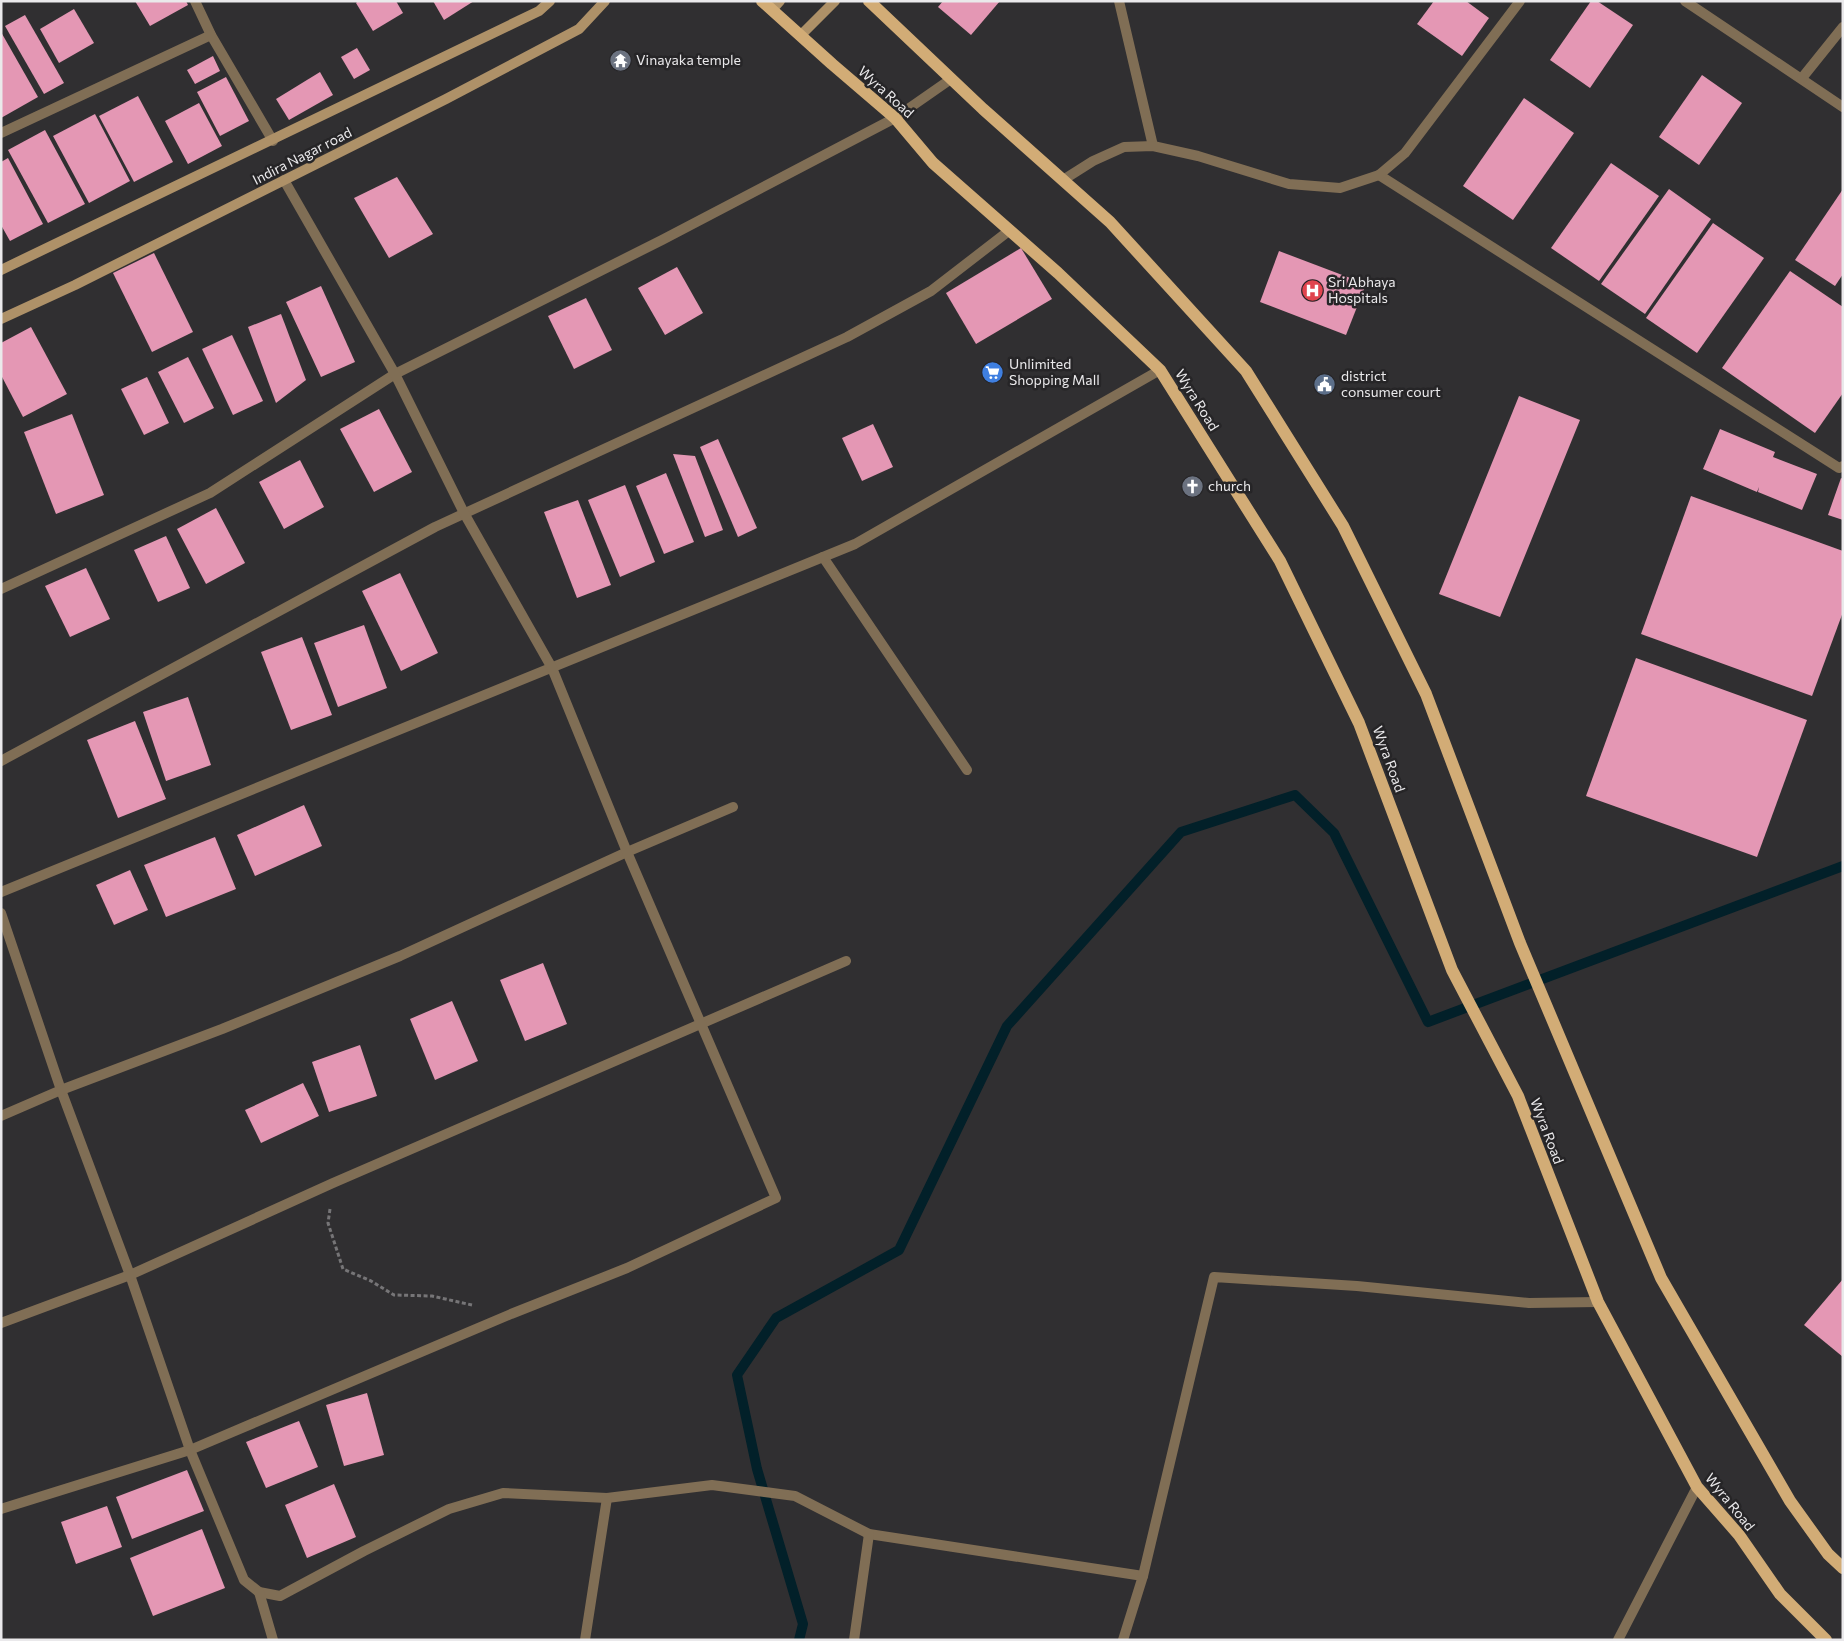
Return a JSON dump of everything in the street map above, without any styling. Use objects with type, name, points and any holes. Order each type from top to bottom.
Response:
[{"type":"main road","points":[[869,1],[951,79],[1110,222],[1246,371],[1344,526],[1426,694],[1520,942],[1660,1278],[1790,1501],[1828,1554],[1843,1568]]},
{"type":"main road","name":"Wyra Road","points":[[771,4],[800,36],[895,118],[934,162],[1160,370],[1280,561],[1359,723],[1452,970],[1518,1096],[1598,1302],[1697,1487],[1739,1536],[1780,1594],[1826,1640]]},
{"type":"street","points":[[195,1],[211,35],[273,141]]},
{"type":"street","name":"Indira Nagar road","points":[[1,270],[273,141],[412,71],[539,11],[550,1]]},
{"type":"street","name":"Indira Nagar road","points":[[1,320],[75,285],[446,99],[579,29],[605,1]]},
{"type":"street","points":[[800,36],[835,1]]},
{"type":"street","points":[[1119,1],[1153,146]]},
{"type":"street","points":[[1063,180],[1093,161],[1124,147],[1153,146],[1198,156],[1289,184],[1340,188],[1380,175],[1405,153],[1520,1]]},
{"type":"street","points":[[1685,1],[1843,107]]},
{"type":"street","points":[[1802,78],[1843,27]]},
{"type":"street","points":[[1,133],[211,35]]},
{"type":"street","points":[[1,589],[210,493],[395,374],[662,240],[895,118],[951,79]]},
{"type":"street","points":[[1380,175],[1839,468],[1843,466]]},
{"type":"street","points":[[1,1509],[190,1450],[511,1314],[627,1268],[776,1198],[627,852],[552,668],[464,513],[395,374],[284,180]]},
{"type":"street","points":[[1,761],[464,513],[847,336],[931,291],[1010,230]]},
{"type":"street","points":[[1,892],[855,544],[1160,370]]},
{"type":"street","points":[[824,557],[967,770]]},
{"type":"street","points":[[1,1116],[61,1090],[222,1029],[400,956],[627,852],[733,807]]},
{"type":"street","points":[[1,913],[61,1090],[130,1275],[190,1450],[244,1580],[259,1592],[280,1596],[364,1551],[449,1510],[503,1493],[607,1498],[712,1485],[795,1496],[869,1534],[1143,1576]]},
{"type":"street","points":[[1,1323],[130,1275],[333,1183],[846,961]]},
{"type":"street","points":[[1123,1640],[1143,1576],[1214,1277],[1357,1286],[1529,1302],[1598,1302]]},
{"type":"street","points":[[1618,1640],[1697,1487]]},
{"type":"street","points":[[585,1640],[607,1498]]},
{"type":"street","points":[[854,1640],[869,1534]]},
{"type":"street","points":[[259,1592],[273,1640]]},
{"type":"path","points":[[333,1183],[328,1223],[343,1269],[372,1281],[394,1295],[432,1296],[511,1314]]},
{"type":"building","points":[[135,1],[186,1],[188,5],[150,26]]},
{"type":"building","points":[[358,1],[396,1],[403,13],[373,31],[356,3]]},
{"type":"building","points":[[433,1],[474,1],[444,20]]},
{"type":"building","points":[[943,1],[1000,1],[971,35],[938,7]]},
{"type":"building","points":[[1434,1],[1466,1],[1489,18],[1462,56],[1417,24]]},
{"type":"building","points":[[1591,1],[1597,1],[1633,25],[1590,88],[1550,60]]},
{"type":"building","points":[[74,9],[94,43],[59,63],[40,29]]},
{"type":"building","points":[[25,15],[64,83],[44,94],[5,26]]},
{"type":"building","points":[[1,32],[38,97],[1,118]]},
{"type":"building","points":[[357,48],[370,70],[354,79],[341,57]]},
{"type":"building","points":[[213,56],[220,71],[195,84],[187,70]]},
{"type":"building","points":[[320,72],[333,95],[289,120],[276,99]]},
{"type":"building","points":[[1702,75],[1742,103],[1699,165],[1659,137]]},
{"type":"building","points":[[226,77],[249,121],[220,136],[197,92]]},
{"type":"building","points":[[138,96],[173,162],[134,182],[99,116]]},
{"type":"building","points":[[1524,98],[1574,133],[1513,220],[1463,186]]},
{"type":"building","points":[[199,103],[222,146],[188,164],[165,121]]},
{"type":"building","points":[[95,114],[130,181],[89,203],[53,136]]},
{"type":"building","points":[[45,130],[85,204],[48,223],[8,150]]},
{"type":"building","points":[[8,158],[43,224],[10,241],[1,225],[1,162]]},
{"type":"building","points":[[1611,163],[1659,196],[1599,281],[1551,248]]},
{"type":"building","points":[[397,177],[433,234],[389,258],[354,198]]},
{"type":"building","points":[[1669,189],[1711,219],[1645,314],[1601,284]]},
{"type":"building","points":[[1843,189],[1843,274],[1835,286],[1795,260]]},
{"type":"building","points":[[1713,223],[1764,258],[1697,353],[1646,318]]},
{"type":"building","points":[[1021,248],[1052,299],[976,344],[946,293]]},
{"type":"building","points":[[1279,251],[1366,284],[1346,335],[1260,302]]},
{"type":"building","points":[[154,253],[193,332],[152,352],[113,273]]},
{"type":"building","points":[[677,267],[703,313],[665,335],[638,288]]},
{"type":"building","points":[[1790,271],[1843,307],[1843,393],[1815,433],[1722,368]]},
{"type":"building","points":[[321,286],[355,362],[321,377],[286,302]]},
{"type":"building","points":[[586,298],[612,350],[574,369],[548,316]]},
{"type":"building","points":[[281,314],[306,380],[276,403],[248,327]]},
{"type":"building","points":[[31,327],[67,394],[23,417],[1,375],[1,343]]},
{"type":"building","points":[[232,335],[263,401],[233,415],[202,349]]},
{"type":"building","points":[[188,357],[214,408],[184,423],[158,372]]},
{"type":"building","points":[[147,377],[169,423],[144,435],[121,389]]},
{"type":"building","points":[[1519,396],[1580,420],[1500,617],[1439,594]]},
{"type":"building","points":[[379,409],[412,472],[374,492],[340,429]]},
{"type":"building","points":[[72,414],[104,495],[56,514],[24,432]]},
{"type":"building","points":[[873,424],[893,467],[862,481],[842,438]]},
{"type":"building","points":[[1720,429],[1775,452],[1773,457],[1817,474],[1802,510],[1758,492],[1759,487],[1757,492],[1703,469]]},
{"type":"building","points":[[718,439],[757,528],[738,537],[700,447]]},
{"type":"building","points":[[673,454],[695,456],[723,530],[705,537]]},
{"type":"building","points":[[300,460],[324,507],[284,529],[259,482]]},
{"type":"building","points":[[666,473],[694,542],[664,554],[636,486]]},
{"type":"building","points":[[1841,478],[1843,479],[1843,520],[1828,515]]},
{"type":"building","points":[[625,485],[655,562],[620,577],[588,500]]},
{"type":"building","points":[[1691,496],[1843,551],[1843,612],[1812,696],[1641,634]]},
{"type":"building","points":[[578,500],[611,585],[577,598],[544,512]]},
{"type":"building","points":[[216,508],[245,563],[206,584],[177,529]]},
{"type":"building","points":[[166,536],[190,588],[158,602],[134,550]]},
{"type":"building","points":[[86,568],[110,619],[70,637],[45,586]]},
{"type":"building","points":[[400,573],[438,653],[401,671],[362,591]]},
{"type":"building","points":[[364,625],[387,688],[338,707],[314,643]]},
{"type":"building","points":[[302,637],[332,715],[291,730],[261,652]]},
{"type":"building","points":[[1636,658],[1807,720],[1757,857],[1586,796]]},
{"type":"building","points":[[188,697],[211,765],[166,781],[143,712]]},
{"type":"building","points":[[135,721],[166,799],[118,818],[87,740]]},
{"type":"building","points":[[304,805],[322,846],[255,876],[237,835]]},
{"type":"building","points":[[215,837],[236,889],[166,917],[144,865]]},
{"type":"building","points":[[130,870],[148,910],[114,925],[96,885]]},
{"type":"building","points":[[543,963],[567,1024],[525,1041],[500,980]]},
{"type":"building","points":[[452,1001],[478,1061],[435,1080],[410,1019]]},
{"type":"building","points":[[360,1045],[377,1096],[329,1112],[312,1062]]},
{"type":"building","points":[[303,1083],[319,1116],[261,1143],[245,1110]]},
{"type":"building","points":[[1843,1279],[1843,1357],[1804,1325]]},
{"type":"building","points":[[367,1393],[384,1455],[344,1466],[326,1405]]},
{"type":"building","points":[[299,1421],[318,1467],[266,1488],[246,1442]]},
{"type":"building","points":[[187,1470],[204,1511],[132,1539],[116,1497]]},
{"type":"building","points":[[334,1484],[356,1537],[307,1558],[285,1505]]},
{"type":"building","points":[[107,1506],[122,1547],[76,1564],[61,1522]]},
{"type":"building","points":[[202,1529],[225,1588],[153,1616],[130,1558]]},
{"type":"waterway","points":[[799,1640],[803,1624],[757,1469],[737,1375],[776,1318],[899,1250],[1007,1026],[1181,832],[1295,795],[1334,833],[1428,1022],[1843,866]]},
{"type":"place","name":"Vinayaka temple","points":[[620,60]]},
{"type":"place","name":"Sri Abhaya Hospitals","points":[[1312,290]]},
{"type":"place","name":"Unlimited Shopping Mall","points":[[993,372]]},
{"type":"place","name":"district consumer court","points":[[1325,384]]},
{"type":"place","name":"church","points":[[1192,486]]}]
